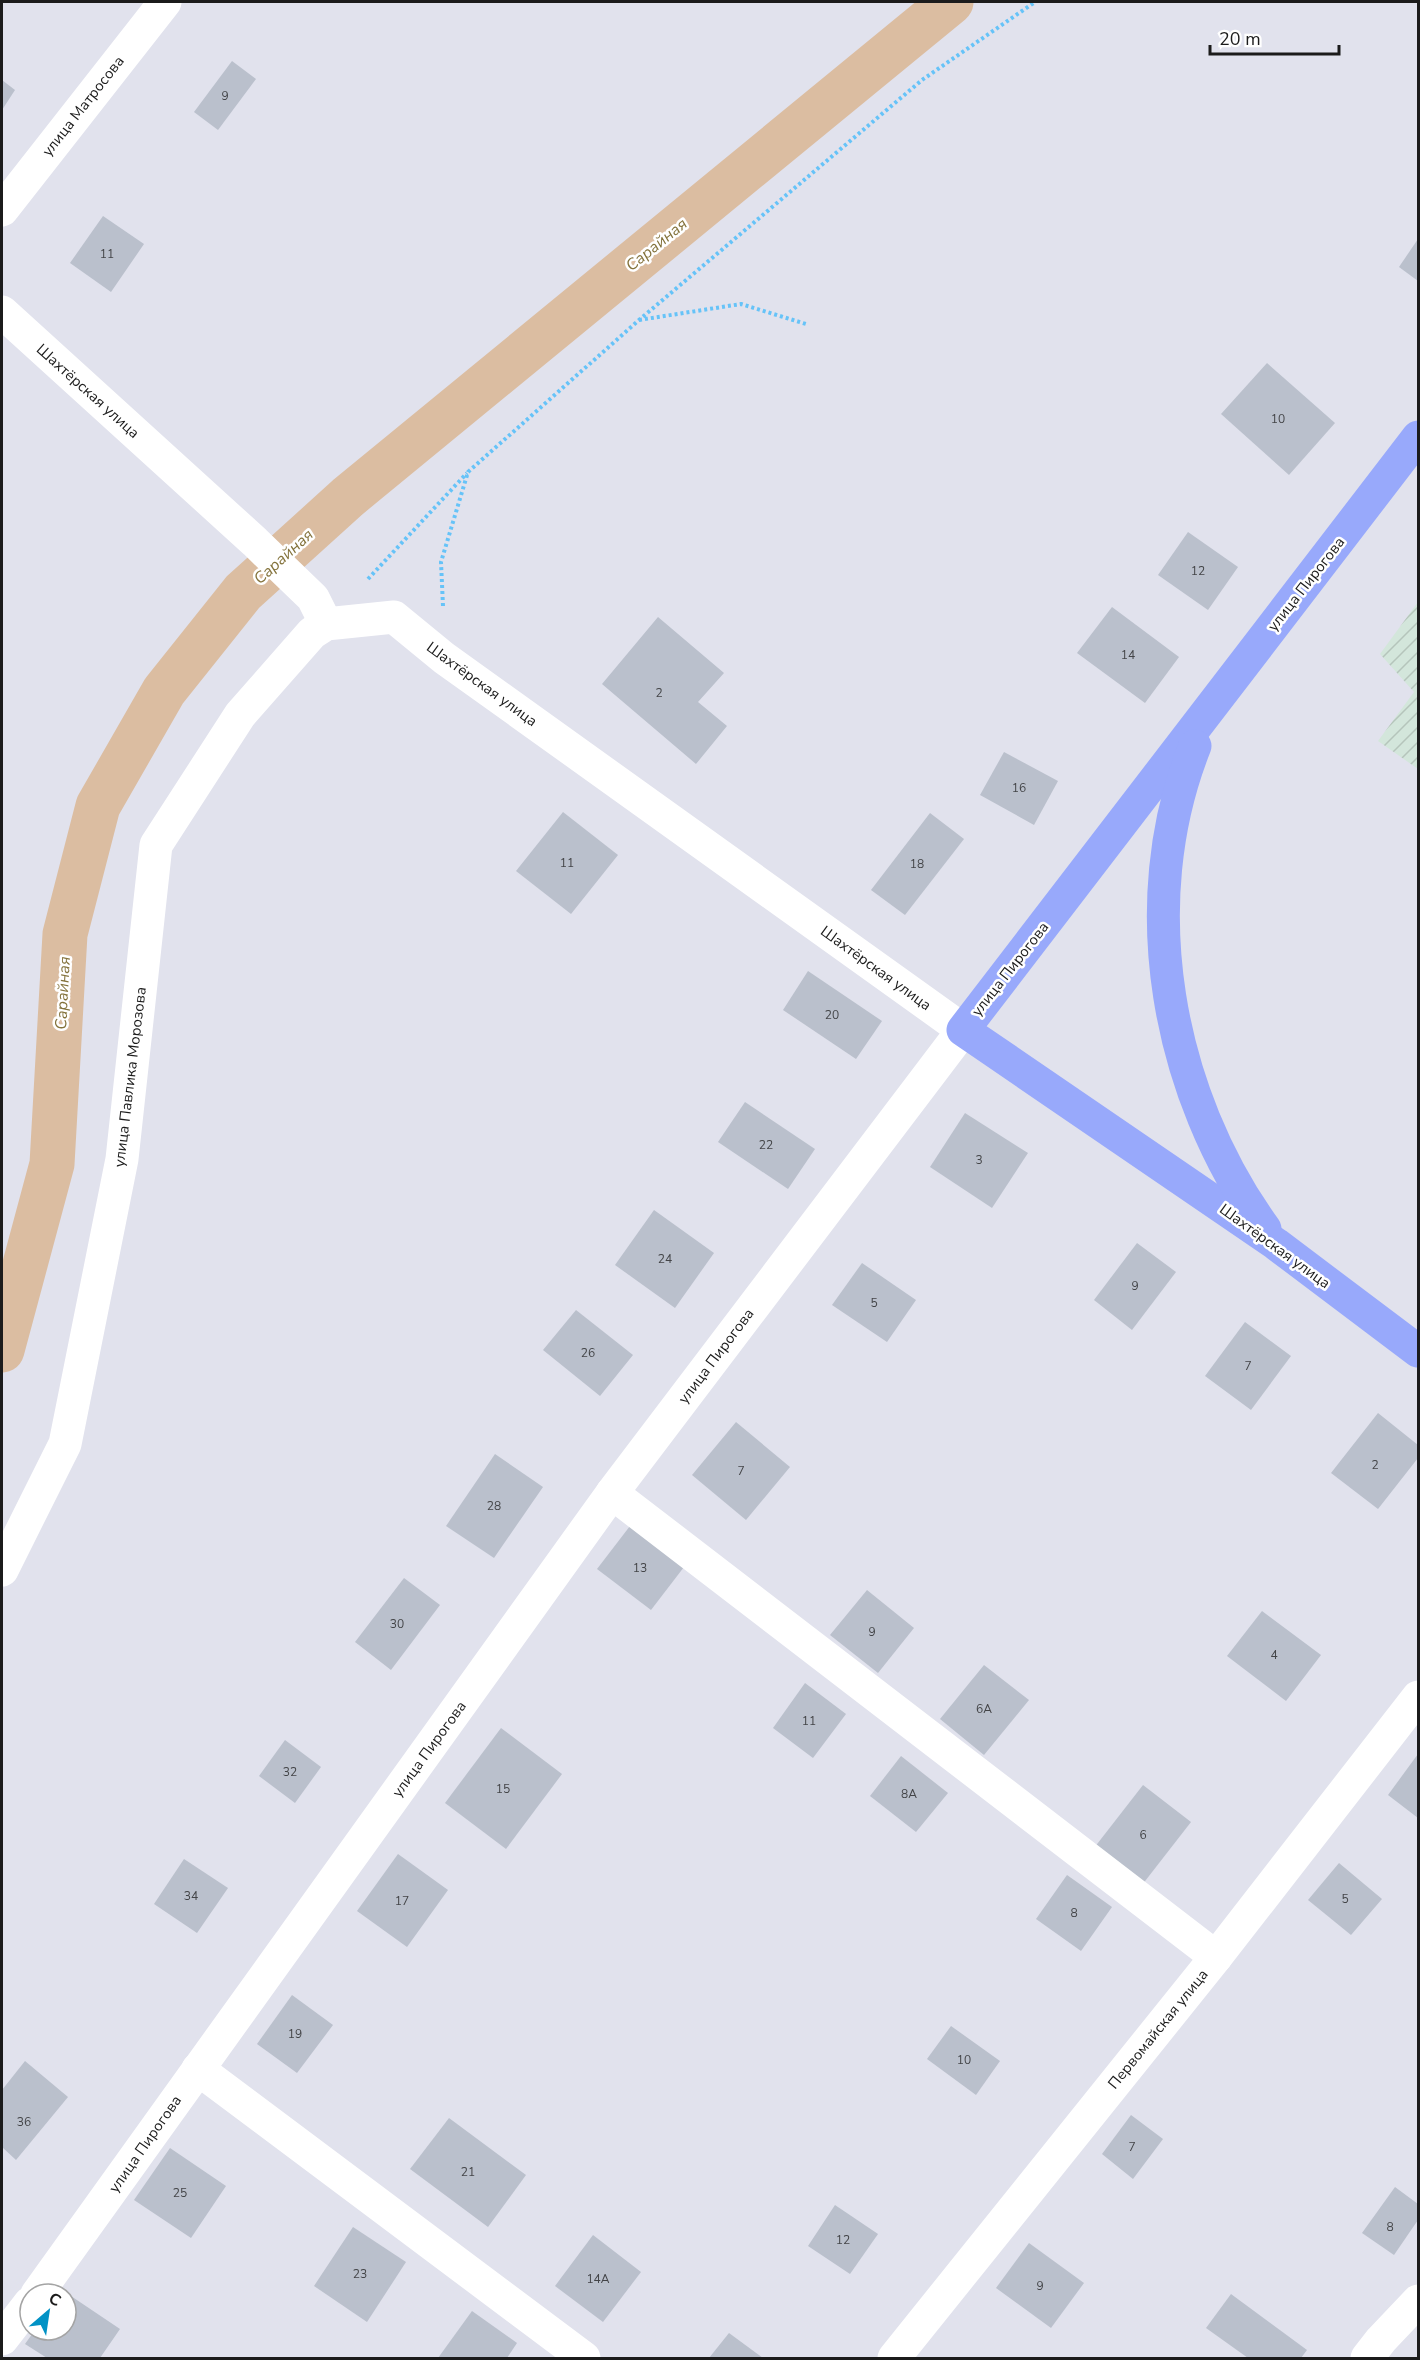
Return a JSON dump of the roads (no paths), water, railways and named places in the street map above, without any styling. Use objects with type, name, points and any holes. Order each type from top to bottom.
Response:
[{"type":"main road","name":"улица Пирогова","points":[[963,1030],[1419,437]]},
{"type":"main road","points":[[1208,711],[1179,784],[1171,825],[1162,907],[1164,949],[1179,1038],[1197,1099],[1236,1187],[1275,1244]]},
{"type":"main road","name":"Шахтёрская улица","points":[[963,1030],[1275,1244],[1419,1351]]},
{"type":"street","name":"улица Матросова","points":[[2,210],[165,2]]},
{"type":"street","name":"Шахтёрская улица","points":[[2,312],[255,542],[320,611],[394,617],[444,658],[963,1030]]},
{"type":"street","name":"улица Павлика Морозова","points":[[2,1570],[66,1444],[122,1159],[156,845],[240,715],[312,633],[320,611]]},
{"type":"street","name":"улица Пирогова","points":[[46,2282],[612,1493],[963,1030]]},
{"type":"street","points":[[612,1493],[1216,1957]]},
{"type":"street","name":"Первомайская улица","points":[[894,2358],[1216,1957],[1419,1697]]},
{"type":"street","points":[[198,2069],[584,2358]]},
{"type":"street","points":[[1367,2358],[1419,2301]]},
{"type":"street","points":[[2,2339],[18,2318]]},
{"type":"waterway","name":"Сарайная","points":[[2,1350],[52,1164],[65,934],[98,806],[164,691],[243,592],[348,497],[951,2]]}]
